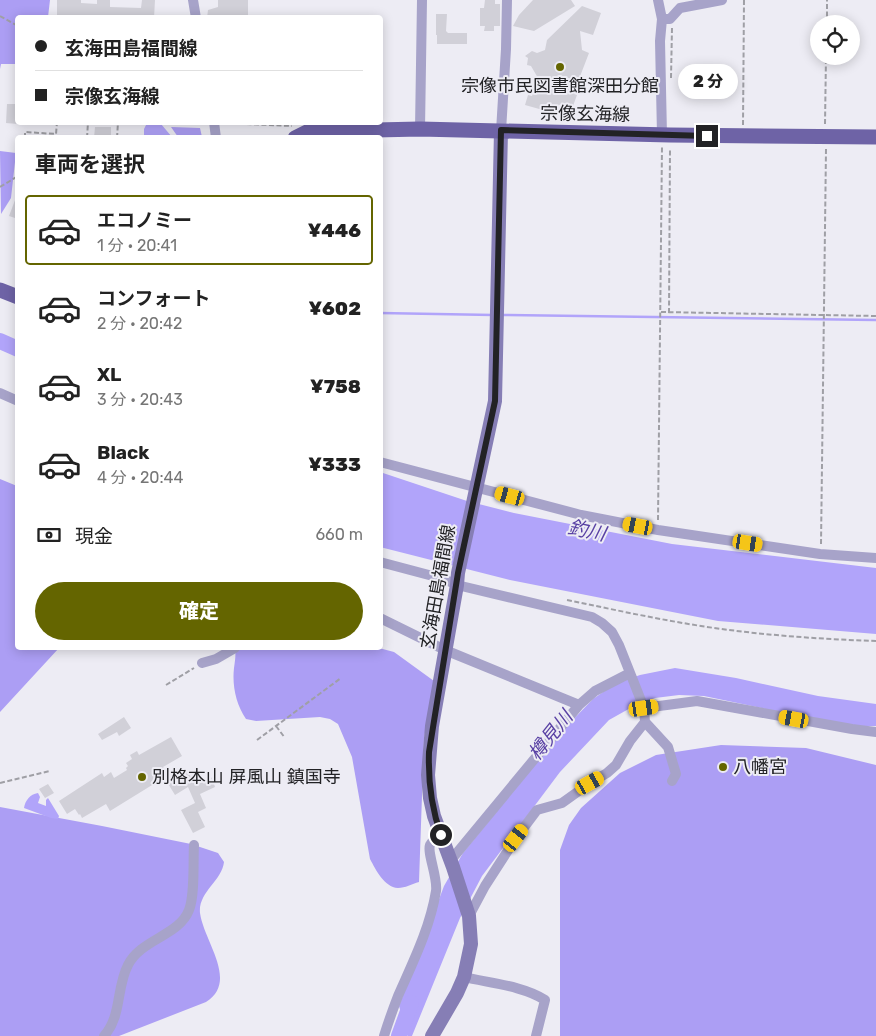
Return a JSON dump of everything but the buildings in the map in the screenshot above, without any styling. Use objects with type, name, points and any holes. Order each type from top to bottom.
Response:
[{"type":"main road","name":"宗像玄海線","points":[[301,135],[420,130],[501,130],[666,135],[876,137]]},
{"type":"main road","name":"玄海田島福間線","points":[[432,1036],[464,977],[471,944],[468,912],[430,798],[428,775],[432,726],[458,573],[495,401],[501,130]]},
{"type":"main road","points":[[0,290],[15,296]]},
{"type":"street","points":[[193,0],[196,15]]},
{"type":"street","points":[[420,130],[422,0]]},
{"type":"street","points":[[501,130],[507,0]]},
{"type":"street","points":[[658,0],[662,19],[666,135]]},
{"type":"street","points":[[662,19],[670,19],[680,8],[722,0]]},
{"type":"street","points":[[0,393],[15,400]]},
{"type":"street","points":[[383,463],[474,492],[658,530],[820,554],[876,558]]},
{"type":"street","points":[[383,563],[444,579],[457,585],[592,617],[602,623],[612,632],[619,645],[644,708],[645,722],[668,746],[676,774],[672,781]]},
{"type":"street","points":[[383,619],[445,650],[579,705]]},
{"type":"street","points":[[202,663],[231,650]]},
{"type":"street","points":[[452,863],[579,705],[595,691],[632,676]]},
{"type":"street","points":[[644,708],[697,701],[852,730],[876,732]]},
{"type":"street","points":[[468,912],[536,810],[562,803],[608,773],[616,765],[630,741],[645,722]]},
{"type":"street","points":[[384,1036],[398,996],[420,949],[436,888],[435,872],[429,849],[431,843],[441,835]]},
{"type":"street","points":[[104,1036],[114,1023],[124,973],[130,961],[147,944],[181,922],[190,908],[194,845]]},
{"type":"street","points":[[464,977],[527,991],[545,1000],[536,1036]]},
{"type":"path","points":[[743,136],[744,0]]},
{"type":"path","points":[[826,15],[827,0]]},
{"type":"path","points":[[0,16],[15,24]]},
{"type":"path","points":[[820,554],[826,65]]},
{"type":"path","points":[[25,135],[25,132],[56,134],[56,125]]},
{"type":"path","points":[[271,125],[300,126],[301,135]]},
{"type":"path","points":[[658,530],[660,312],[666,135]]},
{"type":"path","points":[[666,135],[669,313]]},
{"type":"path","points":[[0,187],[15,178]]},
{"type":"path","points":[[660,312],[876,316]]},
{"type":"path","points":[[563,600],[700,626],[794,637],[876,641]]},
{"type":"path","points":[[166,685],[202,663]]},
{"type":"path","points":[[257,740],[341,678]]},
{"type":"path","points":[[276,726],[285,738]]},
{"type":"path","points":[[0,783],[50,772]]},
{"type":"shaded area","points":[[0,0],[50,0],[48,15],[15,15],[15,64],[1,64],[0,69]]},
{"type":"shaded area","points":[[171,127],[200,128],[202,135],[177,135]]},
{"type":"shaded area","points":[[0,151],[15,153],[11,198],[1,214]]},
{"type":"shaded area","points":[[0,479],[15,485],[15,650],[57,650],[0,712]]},
{"type":"shaded area","points":[[383,649],[394,652],[434,681],[424,738],[419,882],[398,888],[393,887],[381,877],[370,859],[352,757],[338,724],[330,719],[320,717],[256,721],[246,719],[237,701],[234,688],[235,650]]},
{"type":"shaded area","points":[[721,745],[806,748],[876,765],[876,1036],[560,1036],[560,850],[569,825],[581,808],[620,773],[656,755]]},
{"type":"shaded area","points":[[0,807],[191,844],[218,853],[224,862],[222,869],[200,906],[203,924],[220,972],[220,983],[215,993],[206,1002],[119,1036],[0,1036]]},
{"type":"water","points":[[146,125],[162,125],[170,135],[144,135]]},
{"type":"water","points":[[383,473],[467,501],[514,513],[672,544],[876,568],[876,634],[718,621],[510,580],[383,548]]},
{"type":"water","points":[[675,668],[736,678],[818,696],[876,704],[876,726],[847,726],[704,696],[679,695],[655,698],[634,706],[609,720],[560,772],[482,876],[460,918],[412,1036],[408,1036],[399,1006],[444,886],[463,853],[564,729],[593,699],[623,681],[640,675]]},
{"type":"water","points":[[38,793],[40,797],[38,803],[46,806],[48,798],[59,816],[58,819],[24,808],[28,798]]},
{"type":"waterway","points":[[383,313],[493,315]]},
{"type":"waterway","points":[[501,315],[876,320]]},
{"type":"waterway","name":"釣川","points":[[0,341],[15,348]]},
{"type":"waterway","name":"樽見川","points":[[399,1036],[411,1003]]},
{"type":"place","name":"宗像市民図書館深田分館","points":[[560,67]]},
{"type":"place","name":"八幡宮","points":[[723,767]]},
{"type":"place","name":"別格本山 屏風山 鎮国寺","points":[[142,777]]},
{"type":"route","points":[[441,835],[430,798],[429,752],[458,573],[495,401],[501,130],[707,136]]}]
